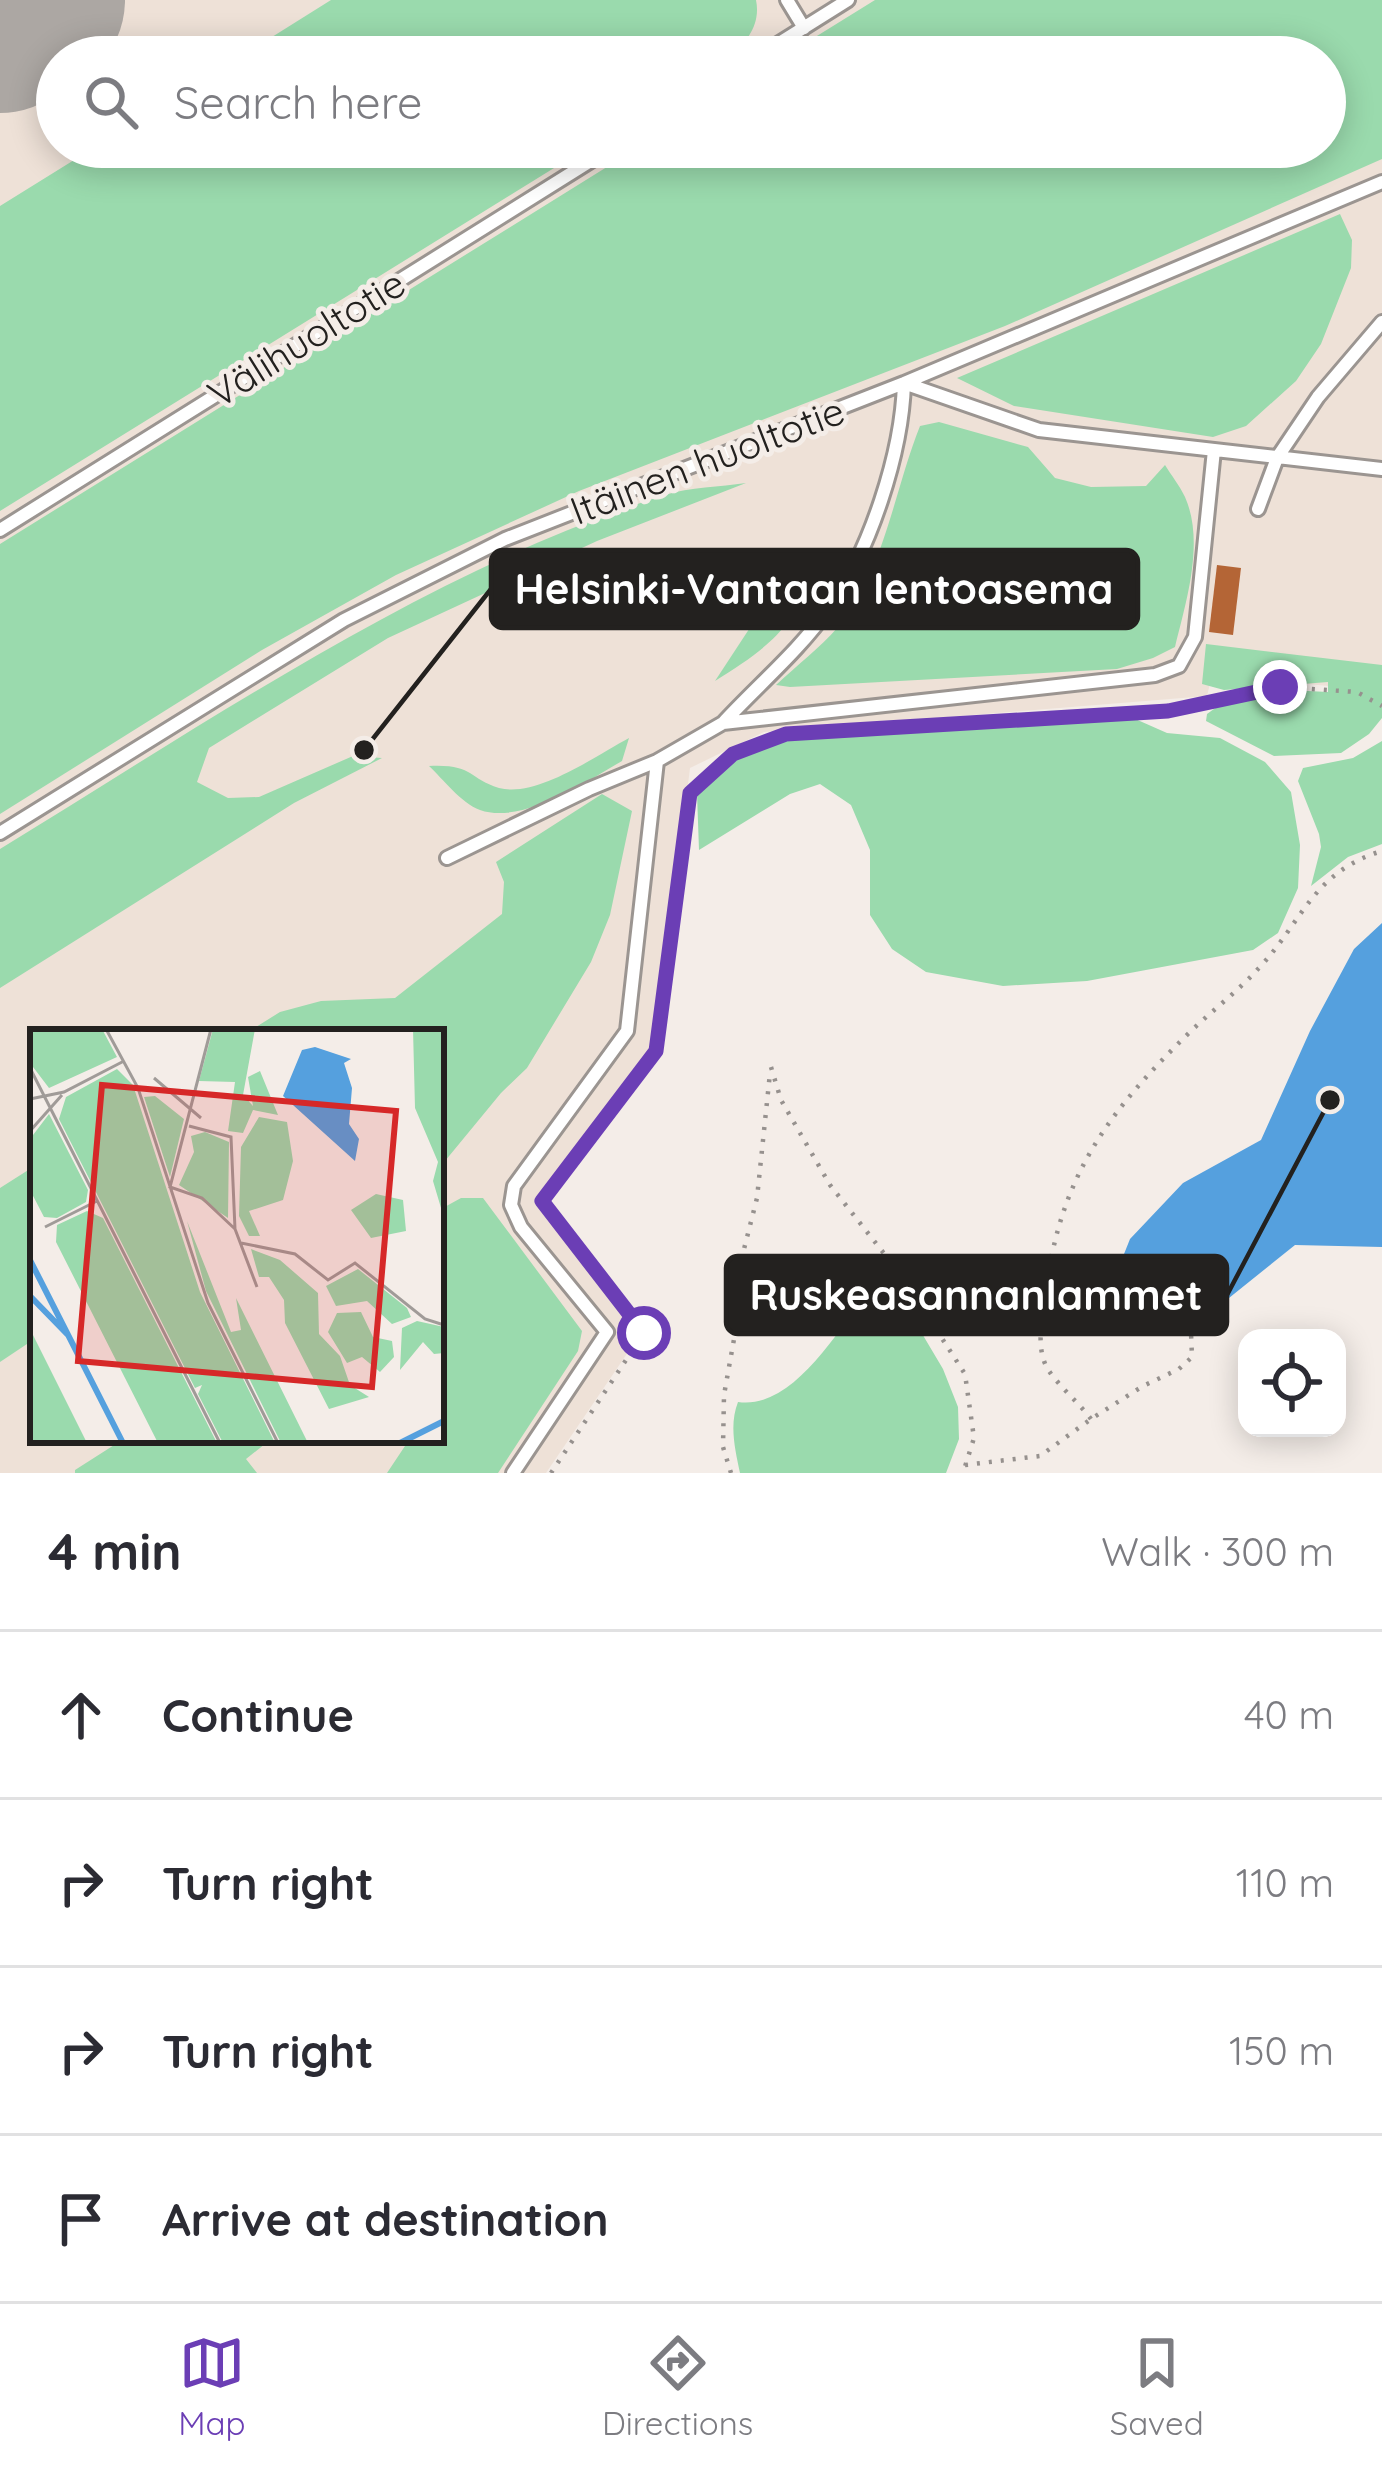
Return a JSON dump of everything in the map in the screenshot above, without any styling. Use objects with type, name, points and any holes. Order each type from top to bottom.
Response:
[{"type":"lane","points":[[787,0],[804,28]]},
{"type":"lane","points":[[791,36],[848,0]]},
{"type":"lane","name":"Välihuoltotie","points":[[0,530],[579,168]]},
{"type":"lane","name":"Itäinen huoltotie","points":[[0,833],[344,620],[505,538],[904,383],[1382,182]]},
{"type":"lane","points":[[1258,509],[1277,458],[1318,397],[1382,322]]},
{"type":"lane","points":[[447,858],[657,761],[723,723],[829,609],[865,545],[903,420],[904,383],[1039,430],[1382,469]]},
{"type":"lane","points":[[723,723],[1155,675],[1179,666],[1195,637],[1214,450]]},
{"type":"lane","points":[[513,1473],[607,1332],[521,1227],[511,1205],[514,1186],[627,1031],[657,761]]},
{"type":"path","points":[[858,730],[1168,711],[1280,687],[1358,692],[1382,706]]},
{"type":"path","points":[[550,1473],[644,1333],[542,1201],[656,1051],[690,793],[733,754],[786,734]]},
{"type":"path","points":[[1091,1419],[1047,1369],[1040,1333],[1052,1246],[1073,1180],[1114,1114],[1189,1033],[1261,967],[1318,891],[1358,859],[1382,851]]},
{"type":"path","points":[[731,1473],[723,1447],[724,1395],[741,1300],[742,1257],[757,1198],[771,1067],[781,1100],[830,1185],[901,1275],[965,1374],[974,1438],[963,1473]]},
{"type":"path","points":[[965,1465],[1040,1456],[1091,1419],[1179,1369],[1192,1358],[1191,1333]]},
{"type":"shaded area","points":[[0,0],[1382,0],[1382,691],[1212,675],[1207,696],[764,732],[690,768],[656,1043],[534,1200],[641,1333],[546,1473],[0,1473]]},
{"type":"green space","points":[[331,0],[756,0],[757,9],[748,36],[274,36]]},
{"type":"green space","points":[[875,0],[1382,0],[1382,159],[1005,326],[579,491],[396,575],[262,650],[0,814],[0,544],[605,168],[1346,168],[1346,36],[817,36]]},
{"type":"green space","points":[[61,168],[554,168],[0,511],[0,206]]},
{"type":"green space","points":[[1340,214],[1352,240],[1351,268],[1321,344],[1296,381],[1246,426],[1213,437],[1014,406],[957,378]]},
{"type":"green space","points":[[939,422],[1028,447],[1055,478],[1091,487],[1146,486],[1165,465],[1185,497],[1193,533],[1192,572],[1175,647],[1117,669],[776,685],[831,635],[854,605],[877,556],[920,426]]},
{"type":"green space","points":[[746,483],[597,541],[388,638],[209,748],[197,782],[228,798],[259,797],[353,756],[382,758],[294,803],[0,988],[0,849],[407,605],[579,526],[665,495]]},
{"type":"green space","points":[[811,579],[794,614],[773,639],[715,681],[757,617]]},
{"type":"green space","points":[[1206,644],[1382,665],[1382,718],[1369,734],[1341,753],[1274,756],[1206,721],[1207,714],[1250,694],[1328,692],[1328,682],[1224,690],[1202,684]]},
{"type":"green space","points":[[1133,718],[1167,733],[1220,738],[1265,762],[1291,792],[1300,845],[1298,888],[1278,933],[1253,950],[1087,981],[1003,986],[926,972],[892,949],[870,915],[870,850],[851,805],[820,784],[790,794],[699,850],[697,794],[739,756],[792,738]]},
{"type":"green space","points":[[629,738],[622,761],[553,799],[515,812],[473,807],[429,766],[462,769],[499,788],[531,787],[566,774]]},
{"type":"green space","points":[[1382,741],[1382,844],[1348,857],[1311,886],[1321,847],[1298,781],[1303,768],[1353,758]]},
{"type":"green space","points":[[602,794],[632,811],[610,915],[591,962],[527,1068],[444,1162],[444,1029],[253,1029],[280,1012],[321,1001],[395,998],[502,914],[504,882],[496,862]]},
{"type":"green space","points":[[30,1169],[30,1342],[0,1362],[0,1188]]},
{"type":"green space","points":[[461,1198],[483,1198],[582,1331],[578,1351],[498,1473],[387,1473],[407,1443],[444,1443],[444,1207]]},
{"type":"green space","points":[[870,1292],[908,1310],[943,1369],[958,1407],[959,1439],[946,1473],[740,1473],[733,1428],[738,1402],[758,1401],[796,1380]]},
{"type":"green space","points":[[117,1443],[266,1443],[246,1459],[257,1473],[75,1470]]},
{"type":"water","points":[[1382,923],[1382,1247],[1295,1245],[1224,1302],[1141,1313],[1113,1287],[1113,1269],[1120,1264],[1130,1239],[1183,1183],[1261,1140],[1310,1031],[1354,949]]},
{"type":"building","points":[[1217,565],[1241,568],[1233,635],[1209,632]]},
{"type":"runway","points":[[0,20],[32,0]]},
{"type":"place","name":"Helsinki-Vantaan lentoasema","points":[[364,750]]},
{"type":"place","name":"Ruskeasannanlammet","points":[[1330,1100]]},
{"type":"route","points":[[644,1333],[542,1201],[656,1051],[690,793],[733,754],[786,734],[1168,711],[1280,687]]}]
